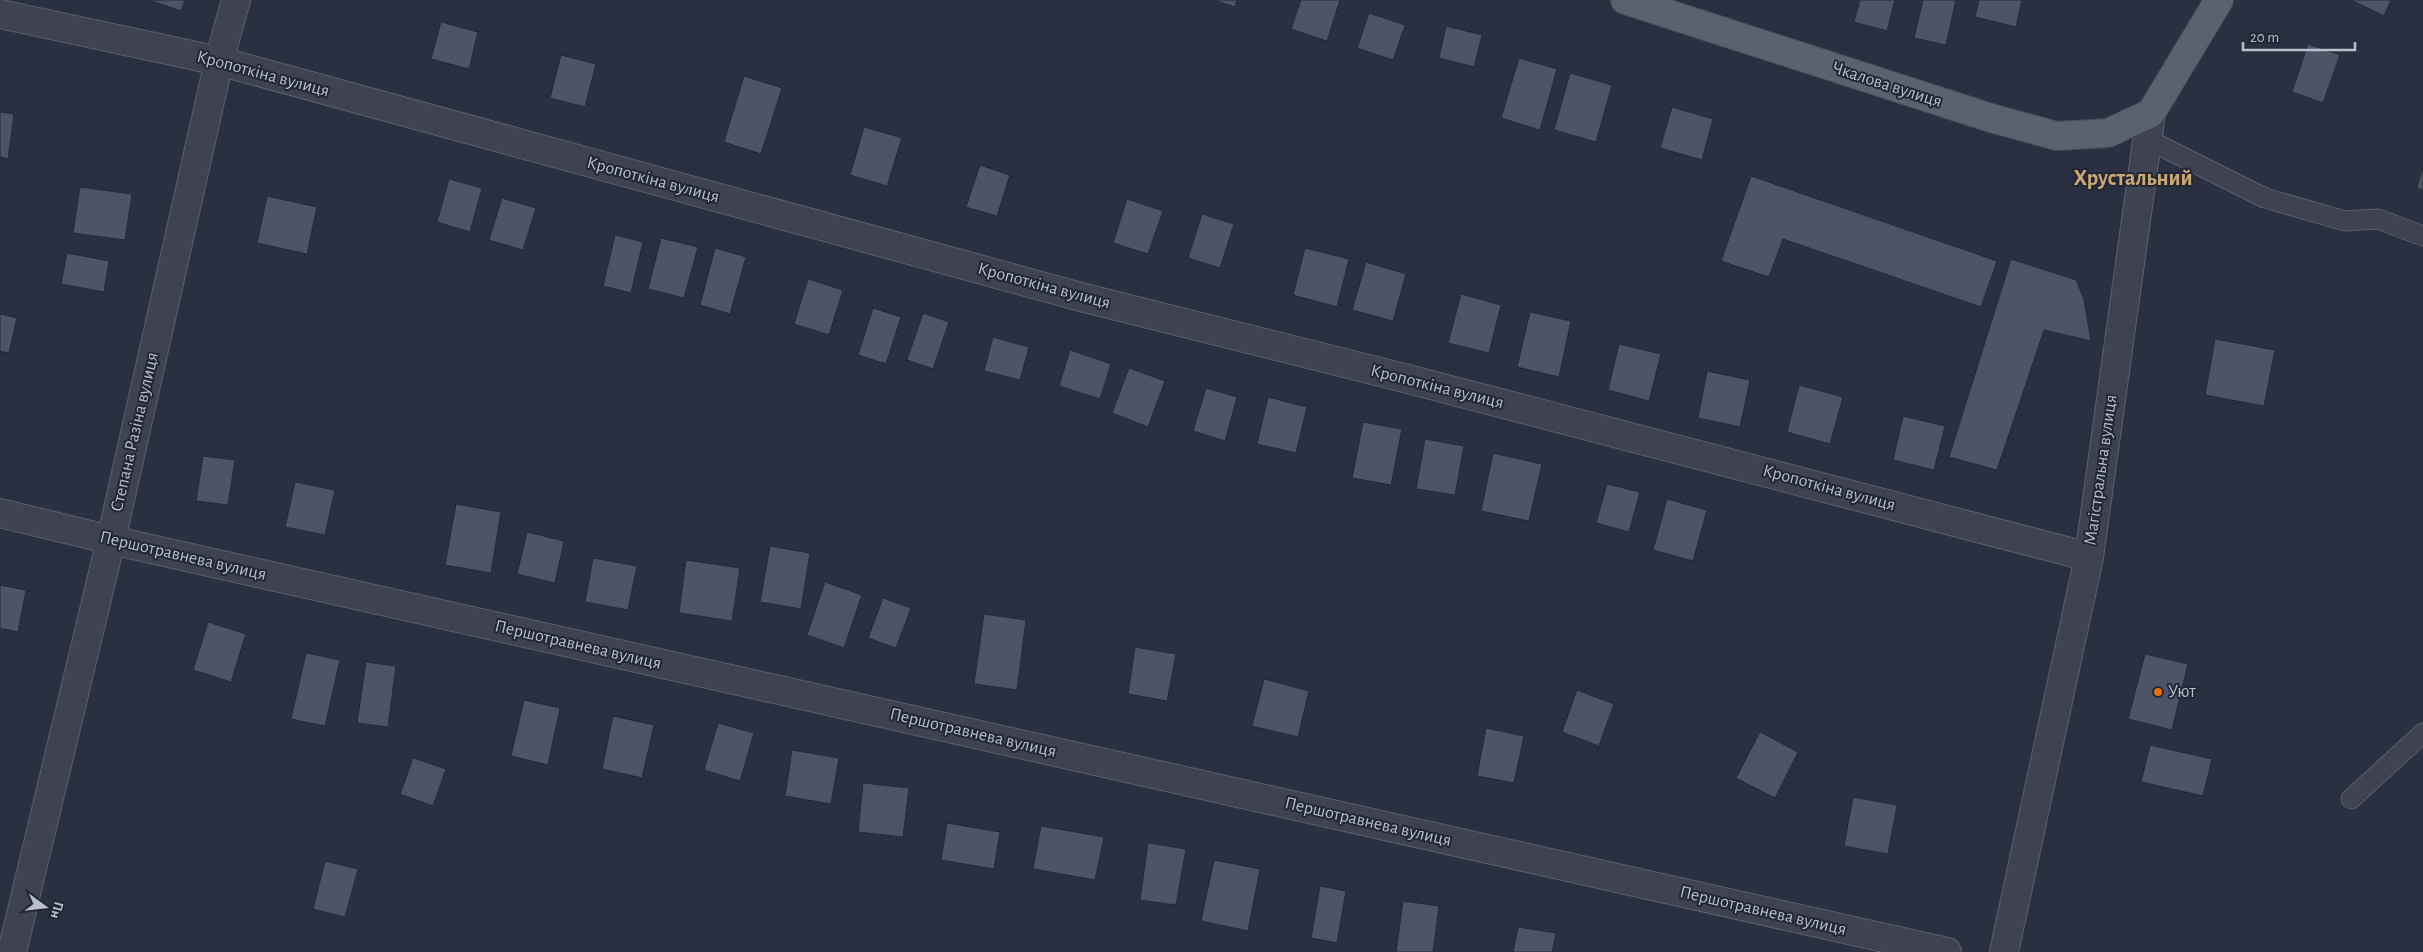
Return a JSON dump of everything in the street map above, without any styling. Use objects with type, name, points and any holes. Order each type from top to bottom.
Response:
[{"type":"main road","name":"Чкалова вулиця","points":[[1625,0],[1991,118],[2057,136],[2108,133],[2149,126]]},
{"type":"main road","name":"Магістральна вулиця","points":[[2149,126],[2218,0]]},
{"type":"street","name":"Степана Разіна вулиця","points":[[12,952],[111,540],[219,61],[236,0]]},
{"type":"street","name":"Кропоткіна вулиця","points":[[0,14],[219,61],[1081,297],[1436,386],[2089,557]]},
{"type":"street","name":"Магістральна вулиця","points":[[2004,952],[2089,557],[2149,126]]},
{"type":"street","name":"Першотравнева вулиця","points":[[0,513],[111,540],[1947,952]]},
{"type":"lane","points":[[2149,126],[2265,198],[2344,221],[2378,219],[2423,236]]},
{"type":"lane","points":[[2351,799],[2423,733]]},
{"type":"building","points":[[149,0],[185,0],[181,11]]},
{"type":"building","points":[[1213,0],[1237,0],[1235,7]]},
{"type":"building","points":[[1301,0],[1340,0],[1327,41],[1291,29]]},
{"type":"building","points":[[1860,0],[1895,0],[1887,31],[1854,22]]},
{"type":"building","points":[[1923,0],[1956,0],[1946,45],[1914,38]]},
{"type":"building","points":[[1979,0],[2022,0],[2016,27],[1975,17]]},
{"type":"building","points":[[2351,0],[2391,0],[2384,16]]},
{"type":"building","points":[[1369,13],[1405,25],[1393,60],[1357,48]]},
{"type":"building","points":[[441,22],[478,32],[469,69],[431,59]]},
{"type":"building","points":[[1446,26],[1482,35],[1474,67],[1439,58]]},
{"type":"building","points":[[2308,44],[2340,55],[2323,103],[2292,92]]},
{"type":"building","points":[[561,55],[596,64],[585,107],[550,98]]},
{"type":"building","points":[[1519,58],[1557,69],[1540,130],[1501,118]]},
{"type":"building","points":[[1570,73],[1612,85],[1596,142],[1554,130]]},
{"type":"building","points":[[744,76],[782,88],[761,154],[724,142]]},
{"type":"building","points":[[1672,107],[1713,119],[1702,160],[1660,148]]},
{"type":"building","points":[[0,112],[14,114],[8,159],[0,157]]},
{"type":"building","points":[[864,127],[902,138],[887,186],[850,175]]},
{"type":"building","points":[[980,165],[1010,175],[997,216],[966,207]]},
{"type":"building","points":[[2423,166],[2423,190],[2417,188]]},
{"type":"building","points":[[1751,176],[1997,261],[1981,307],[1783,239],[1769,277],[1721,261]]},
{"type":"building","points":[[449,179],[482,188],[470,232],[437,222]]},
{"type":"building","points":[[80,187],[132,194],[125,240],[73,233]]},
{"type":"building","points":[[267,196],[317,207],[307,254],[257,243]]},
{"type":"building","points":[[502,198],[536,208],[523,250],[489,240]]},
{"type":"building","points":[[1127,199],[1163,211],[1148,254],[1113,243]]},
{"type":"building","points":[[1202,214],[1234,224],[1220,268],[1188,258]]},
{"type":"building","points":[[615,235],[643,242],[631,293],[603,286]]},
{"type":"building","points":[[661,238],[698,247],[684,298],[648,289]]},
{"type":"building","points":[[715,248],[746,257],[730,314],[700,305]]},
{"type":"building","points":[[1305,248],[1349,259],[1337,307],[1293,295]]},
{"type":"building","points":[[67,253],[109,261],[104,292],[61,284]]},
{"type":"building","points":[[2011,259],[2076,280],[2084,299],[2091,341],[2044,330],[1997,470],[1949,457]]},
{"type":"building","points":[[1366,262],[1406,274],[1393,321],[1352,310]]},
{"type":"building","points":[[808,279],[843,290],[829,335],[794,324]]},
{"type":"building","points":[[1461,294],[1501,305],[1489,353],[1448,343]]},
{"type":"building","points":[[873,308],[901,317],[886,364],[858,355]]},
{"type":"building","points":[[1530,312],[1571,321],[1559,377],[1517,367]]},
{"type":"building","points":[[923,313],[949,322],[933,369],[907,360]]},
{"type":"building","points":[[0,314],[17,318],[9,353],[0,351]]},
{"type":"building","points":[[993,337],[1029,347],[1020,380],[984,371]]},
{"type":"building","points":[[2215,339],[2275,350],[2264,406],[2205,395]]},
{"type":"building","points":[[1619,344],[1661,354],[1649,401],[1608,390]]},
{"type":"building","points":[[1070,350],[1111,364],[1100,399],[1059,386]]},
{"type":"building","points":[[1129,368],[1165,381],[1148,427],[1112,413]]},
{"type":"building","points":[[1707,371],[1750,380],[1740,427],[1698,418]]},
{"type":"building","points":[[1799,385],[1843,397],[1830,444],[1787,432]]},
{"type":"building","points":[[1206,388],[1237,397],[1225,441],[1193,431]]},
{"type":"building","points":[[1268,397],[1307,407],[1296,453],[1257,444]]},
{"type":"building","points":[[1903,416],[1945,426],[1934,470],[1893,460]]},
{"type":"building","points":[[1363,422],[1402,429],[1391,485],[1352,478]]},
{"type":"building","points":[[1425,439],[1464,446],[1455,495],[1416,489]]},
{"type":"building","points":[[1493,453],[1542,464],[1529,521],[1481,511]]},
{"type":"building","points":[[203,456],[235,460],[228,505],[196,501]]},
{"type":"building","points":[[295,482],[335,490],[325,535],[285,527]]},
{"type":"building","points":[[1607,484],[1640,492],[1629,532],[1596,523]]},
{"type":"building","points":[[1667,499],[1707,510],[1693,561],[1653,550]]},
{"type":"building","points":[[456,504],[501,512],[491,573],[445,565]]},
{"type":"building","points":[[527,532],[564,541],[555,583],[517,574]]},
{"type":"building","points":[[770,546],[810,553],[801,609],[760,602]]},
{"type":"building","points":[[593,558],[637,566],[628,610],[585,602]]},
{"type":"building","points":[[686,560],[740,568],[732,621],[679,613]]},
{"type":"building","points":[[825,582],[862,595],[844,648],[807,635]]},
{"type":"building","points":[[0,585],[26,590],[18,632],[0,628]]},
{"type":"building","points":[[883,598],[911,608],[896,648],[868,638]]},
{"type":"building","points":[[984,614],[1026,620],[1017,690],[974,684]]},
{"type":"building","points":[[208,622],[246,634],[231,682],[193,670]]},
{"type":"building","points":[[1135,647],[1176,654],[1167,701],[1128,694]]},
{"type":"building","points":[[306,653],[340,660],[325,726],[291,719]]},
{"type":"building","name":"Уют","points":[[2145,654],[2188,664],[2172,730],[2128,719]]},
{"type":"building","points":[[366,662],[396,666],[388,727],[357,723]]},
{"type":"building","points":[[1264,679],[1309,691],[1298,737],[1252,726]]},
{"type":"building","points":[[1577,690],[1614,704],[1599,746],[1562,732]]},
{"type":"building","points":[[524,700],[560,708],[548,765],[511,756]]},
{"type":"building","points":[[613,716],[654,725],[642,778],[602,769]]},
{"type":"building","points":[[718,723],[754,733],[740,781],[704,770]]},
{"type":"building","points":[[1486,728],[1524,736],[1514,783],[1477,776]]},
{"type":"building","points":[[1760,732],[1798,752],[1775,798],[1736,778]]},
{"type":"building","points":[[2150,745],[2212,759],[2203,796],[2141,782]]},
{"type":"building","points":[[792,750],[839,758],[831,804],[785,796]]},
{"type":"building","points":[[413,758],[446,769],[433,806],[400,794]]},
{"type":"building","points":[[863,783],[909,788],[903,837],[858,832]]},
{"type":"building","points":[[1853,797],[1897,805],[1888,854],[1844,846]]},
{"type":"building","points":[[947,823],[1000,832],[994,869],[941,860]]},
{"type":"building","points":[[1041,826],[1104,837],[1095,880],[1033,869]]},
{"type":"building","points":[[1148,843],[1186,849],[1176,905],[1140,900]]},
{"type":"building","points":[[1214,860],[1260,869],[1248,931],[1201,921]]},
{"type":"building","points":[[325,861],[358,869],[345,917],[313,909]]},
{"type":"building","points":[[1320,886],[1346,891],[1337,943],[1311,938]]},
{"type":"building","points":[[1403,901],[1439,906],[1433,952],[1396,952]]},
{"type":"building","points":[[1518,927],[1556,933],[1552,952],[1513,952]]},
{"type":"place","name":"Уют","points":[[2158,692]]},
{"type":"district","name":"Хрустальний","points":[[2133,178]]}]
